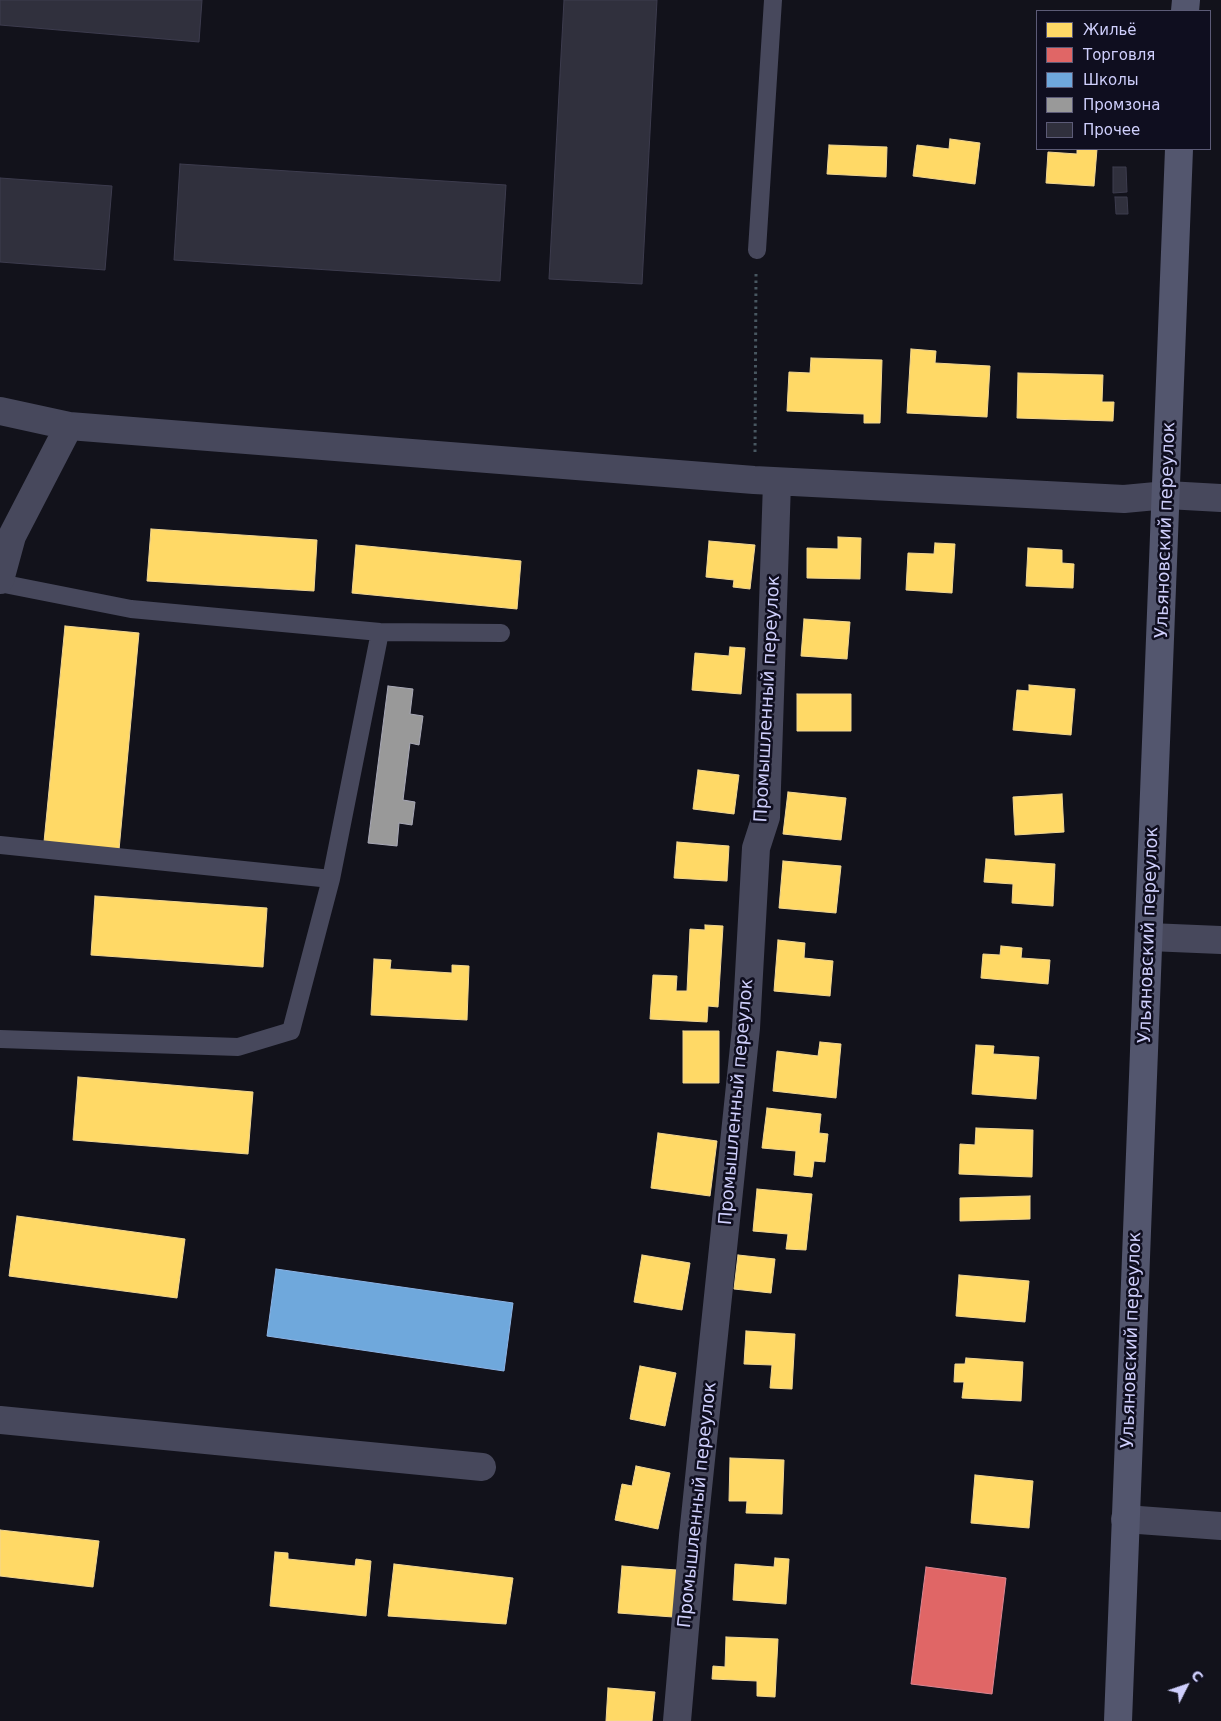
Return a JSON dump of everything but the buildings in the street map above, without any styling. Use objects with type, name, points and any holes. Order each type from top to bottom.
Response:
[{"type":"main road","name":"Ульяновский переулок","points":[[1118,1721],[1124,1519],[1167,495],[1179,150]]},
{"type":"street","points":[[0,412],[69,426],[766,481],[1124,500],[1167,495],[1221,498]]},
{"type":"street","points":[[0,581],[12,536],[69,426]]},
{"type":"street","name":"Промышленный переулок","points":[[677,1721],[693,1536],[746,1028],[756,848],[766,817],[766,481]]},
{"type":"street","points":[[1149,937],[1221,940]]},
{"type":"street","points":[[0,1420],[482,1467]]},
{"type":"street","points":[[1124,1519],[1221,1526]]},
{"type":"lane","points":[[757,250],[773,0]]},
{"type":"lane","points":[[0,581],[131,609],[380,632],[501,633]]},
{"type":"lane","points":[[0,1040],[238,1047],[290,1031],[331,879],[380,632]]},
{"type":"lane","points":[[0,845],[331,879]]},
{"type":"path","points":[[757,250],[766,481]]}]
